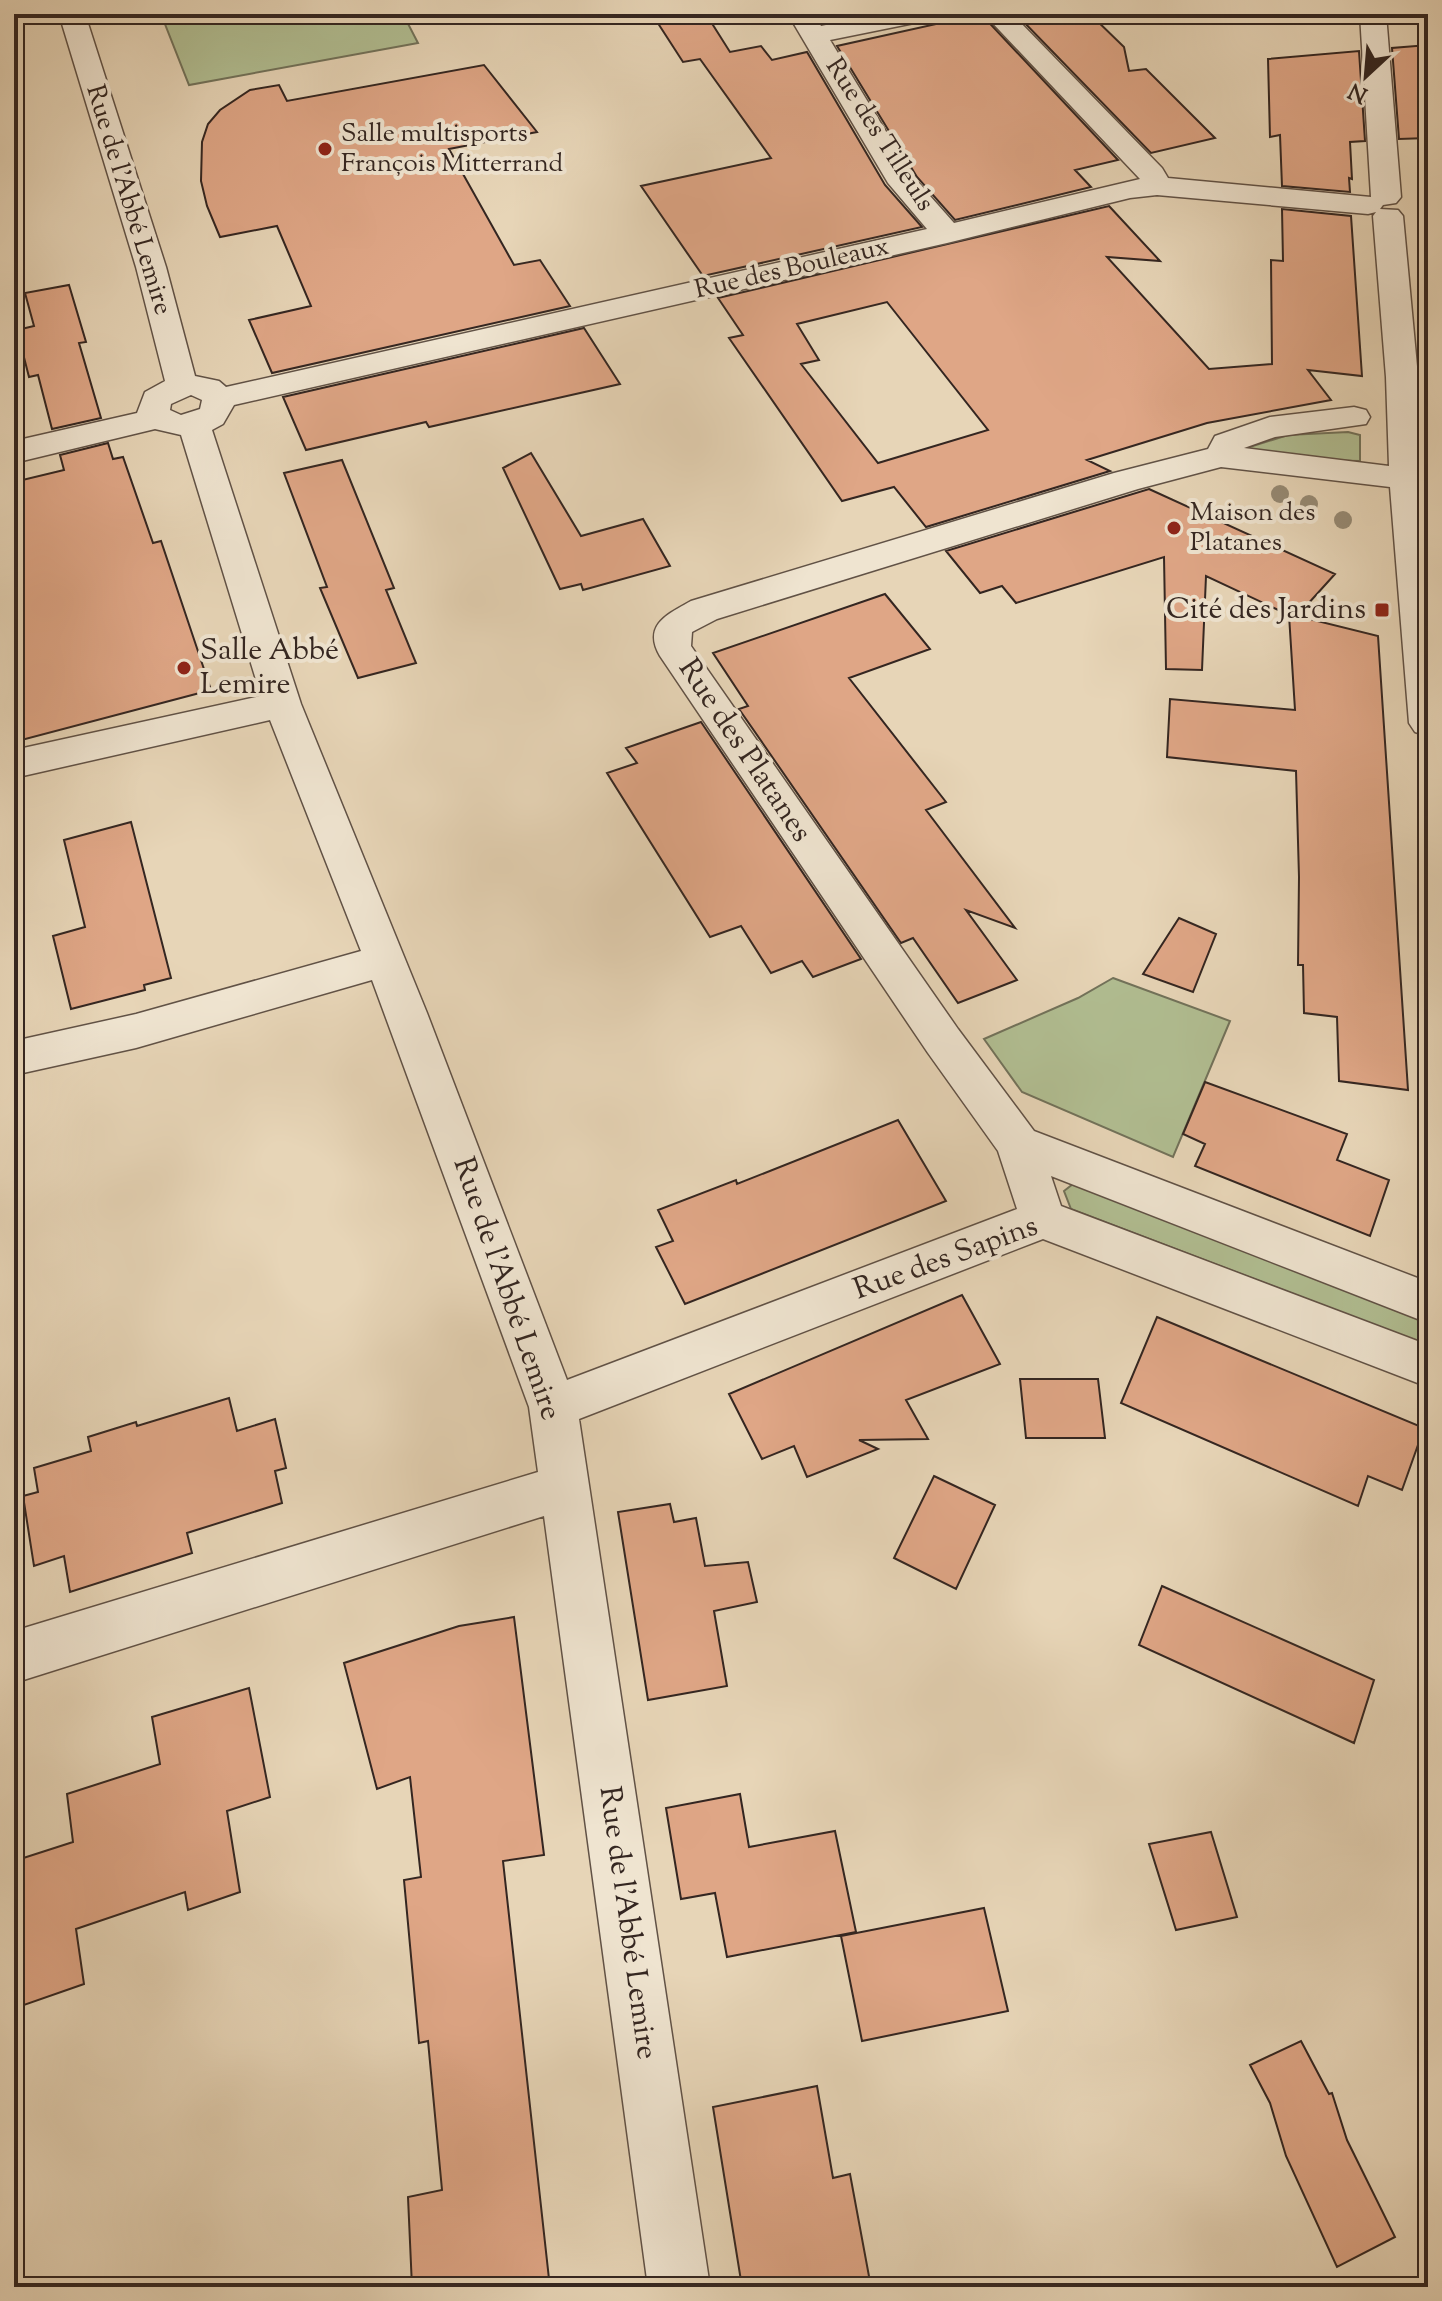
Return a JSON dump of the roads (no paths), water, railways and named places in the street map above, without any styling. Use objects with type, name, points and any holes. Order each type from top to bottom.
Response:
[{"type":"street","name":"Rue de l'Abbé Lemire","points":[[72,14],[151,267],[182,386]]},
{"type":"street","points":[[808,24],[920,14]]},
{"type":"street","points":[[997,14],[1152,174],[1157,186]]},
{"type":"street","points":[[1373,14],[1381,206],[1413,492],[1428,723]]},
{"type":"street","name":"Rue des Tilleuls","points":[[808,24],[903,183],[947,234]]},
{"type":"street","name":"Rue des Bouleaux","points":[[219,398],[947,234],[1130,189],[1157,186],[1381,206]]},
{"type":"street","points":[[182,386],[208,388],[219,398],[218,410],[194,424],[173,425],[157,418],[153,412],[156,399],[162,393],[182,386]]},
{"type":"street","name":"Rue des Platanes","points":[[1221,456],[1227,443],[1270,427],[1354,417]]},
{"type":"street","points":[[14,452],[157,418]]},
{"type":"street","name":"Rue de l'Abbé Lemire","points":[[194,424],[282,704],[553,1407],[679,2287]]},
{"type":"street","name":"Rue des Platanes","points":[[1018,1144],[943,1041],[673,647],[674,626],[704,610],[1126,481],[1221,456],[1375,476],[1413,492]]},
{"type":"street","points":[[14,764],[282,704]]},
{"type":"street","points":[[14,1058],[136,1031],[383,961]]},
{"type":"street","points":[[1018,1144],[1043,1219]]},
{"type":"street","points":[[1018,1144],[1428,1303]]},
{"type":"street","name":"Rue des Sapins","points":[[553,1407],[664,1367],[1043,1219],[1428,1366]]},
{"type":"street","points":[[14,1657],[564,1487]]},
{"type":"place","name":"Salle multisports François Mitterrand","points":[[325,149]]},
{"type":"place","name":"Maison des Platanes","points":[[1174,528]]},
{"type":"place","name":"Cité des Jardins","points":[[1382,610]]},
{"type":"place","name":"Salle Abbé Lemire","points":[[184,668]]}]
